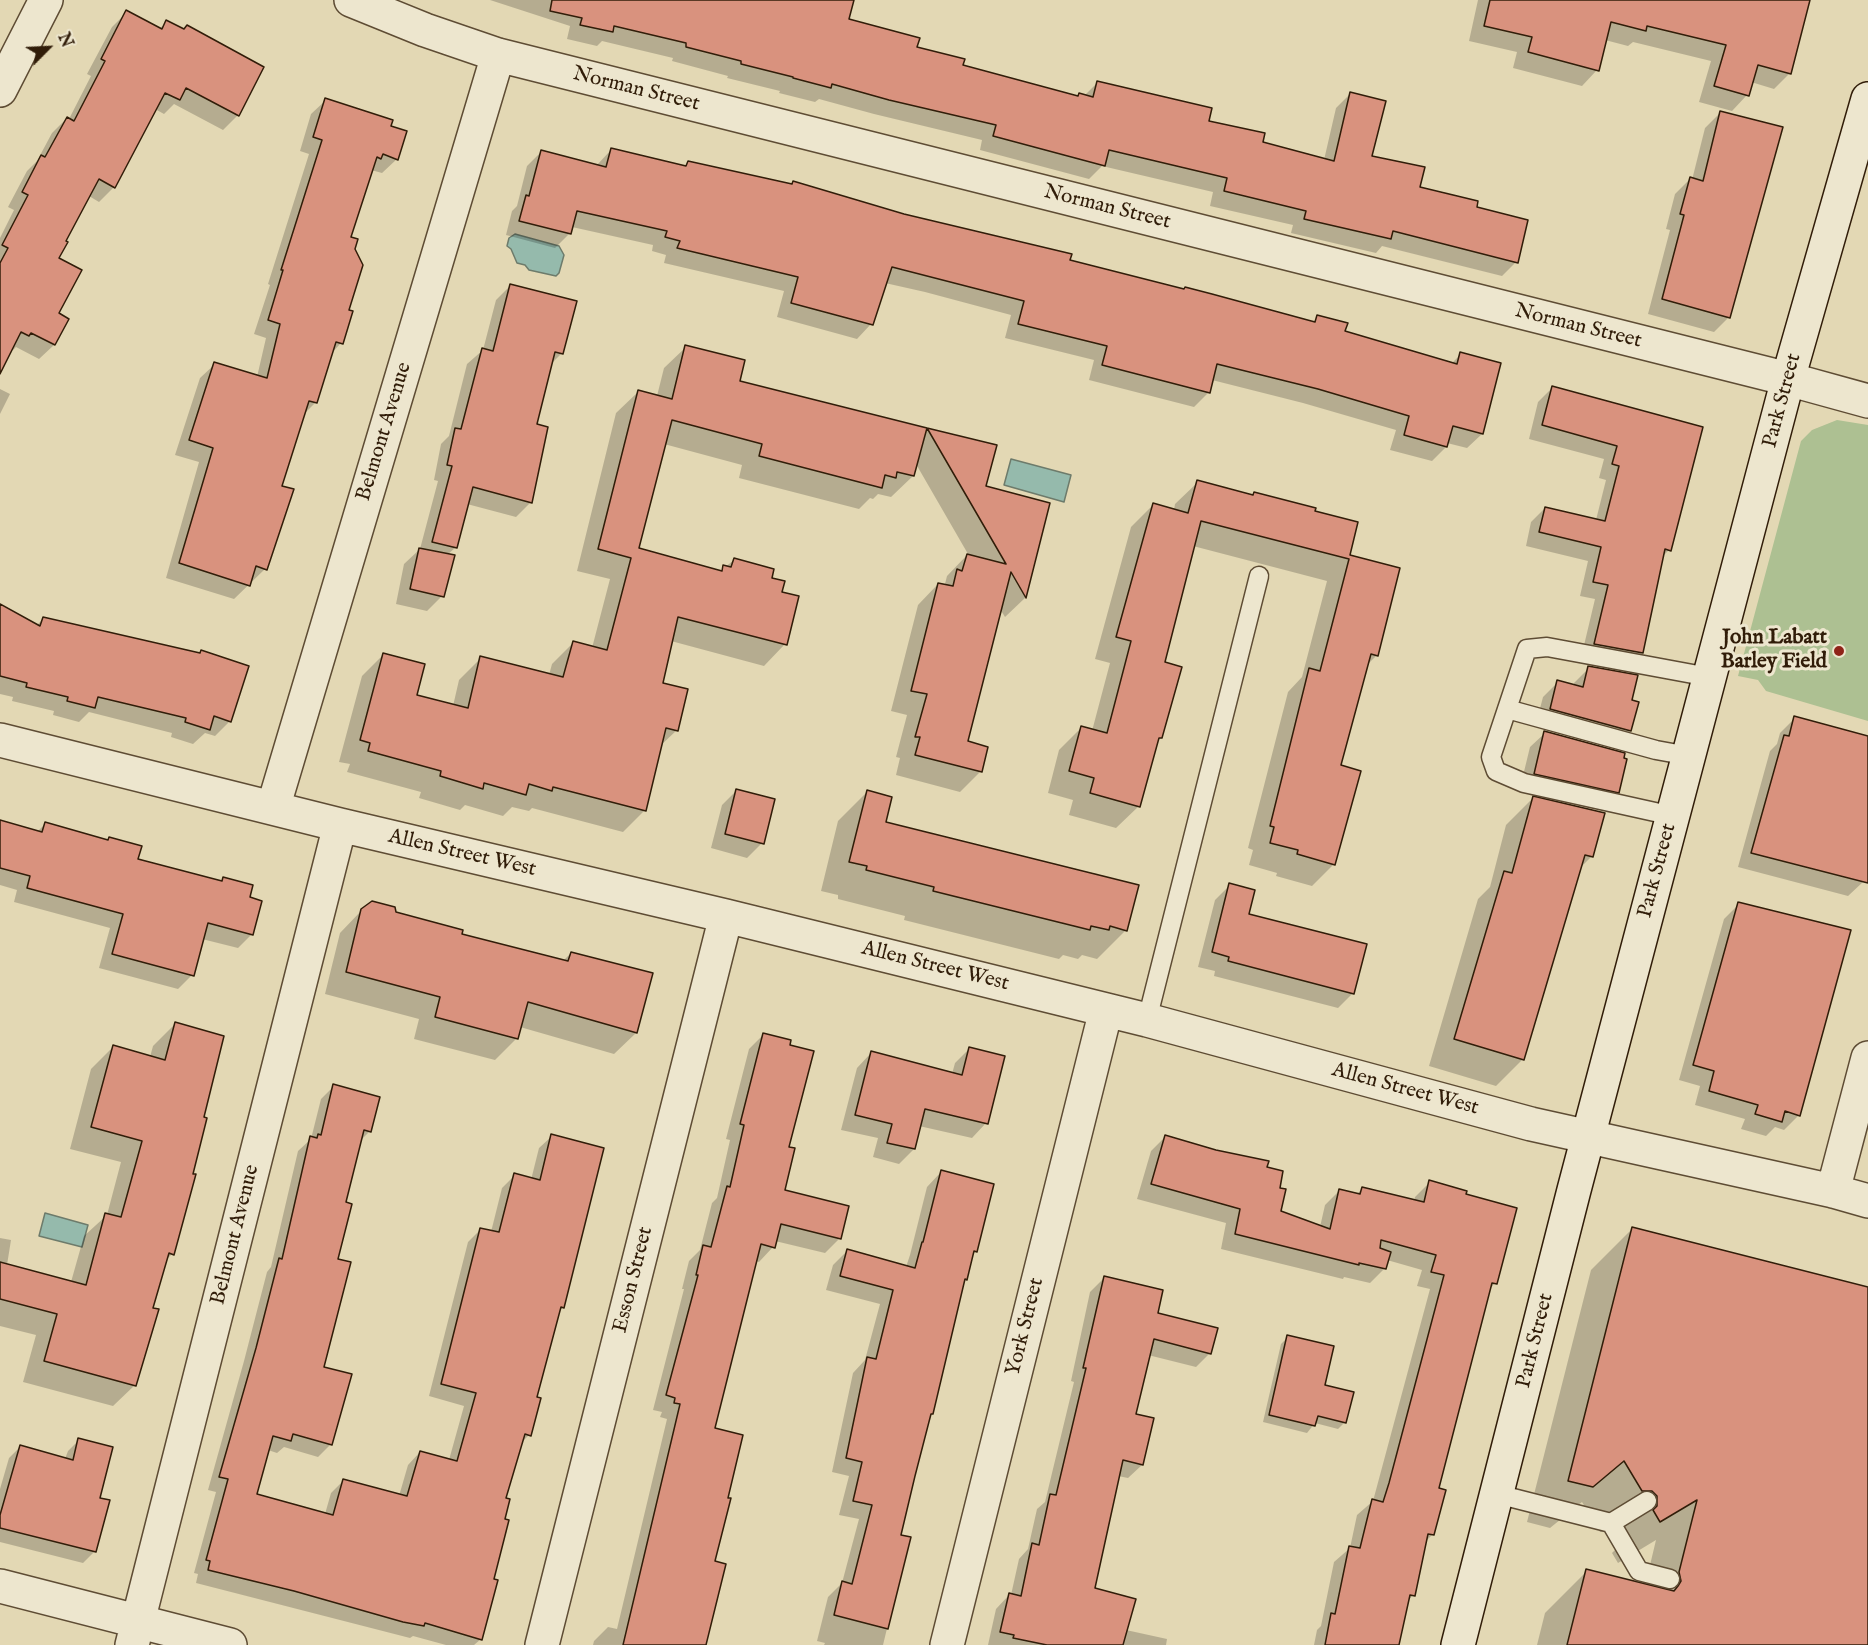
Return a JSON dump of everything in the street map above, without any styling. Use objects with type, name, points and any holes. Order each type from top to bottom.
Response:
[{"type":"street","points":[[0,90],[46,0]]},
{"type":"street","name":"Norman Street","points":[[351,0],[425,30],[498,55],[1868,401]]},
{"type":"street","name":"Belmont Avenue","points":[[273,808],[498,55]]},
{"type":"street","name":"Park Street","points":[[1458,1645],[1788,380],[1862,149],[1868,99]]},
{"type":"street","name":"Allen Street West","points":[[0,740],[340,825],[726,916],[1147,1020],[1531,1124],[1833,1191],[1868,1201]]},
{"type":"street","name":"Belmont Avenue","points":[[135,1633],[340,825]]},
{"type":"street","name":"Esson Street","points":[[542,1645],[726,916]]},
{"type":"street","name":"York Street","points":[[947,1645],[1106,1010]]},
{"type":"street","points":[[1833,1191],[1868,1058]]},
{"type":"street","points":[[0,1586],[135,1633],[230,1645]]},
{"type":"lane","points":[[1147,1020],[1259,576]]},
{"type":"lane","points":[[1673,816],[1524,783],[1496,771],[1491,758],[1527,650],[1547,647],[1709,678]]},
{"type":"lane","points":[[1507,709],[1656,750],[1689,756]]},
{"type":"lane","points":[[1497,1494],[1611,1523],[1639,1571],[1670,1579]]},
{"type":"lane","points":[[1611,1523],[1647,1501]]},
{"type":"shaded area","points":[[515,234],[559,246],[564,255],[559,273],[556,276],[529,270],[525,265],[517,263],[511,249],[507,246],[509,238]]},
{"type":"shaded area","points":[[1837,420],[1868,425],[1868,721],[1766,691],[1758,680],[1738,676],[1801,441],[1812,430]]},
{"type":"shaded area","points":[[1011,459],[1071,475],[1064,502],[1004,485]]},
{"type":"shaded area","points":[[45,1213],[88,1225],[82,1247],[39,1236]]},
{"type":"building","points":[[552,0],[854,0],[849,19],[920,38],[917,47],[965,59],[963,65],[1078,96],[1079,93],[1093,97],[1097,81],[1212,108],[1209,121],[1265,133],[1263,142],[1334,161],[1350,92],[1386,101],[1372,156],[1425,167],[1420,187],[1478,201],[1477,207],[1528,220],[1518,263],[1393,231],[1391,239],[1304,219],[1306,211],[1224,191],[1227,178],[1109,150],[1105,166],[993,136],[996,125],[832,84],[831,88],[793,78],[741,64],[741,61],[686,47],[686,43],[614,26],[613,32],[580,25],[582,18],[550,11]]},
{"type":"building","points":[[1490,0],[1810,0],[1791,74],[1758,65],[1749,96],[1714,86],[1726,45],[1647,26],[1646,31],[1611,22],[1599,71],[1528,52],[1532,37],[1484,26]]},
{"type":"building","points":[[126,10],[162,29],[166,20],[184,29],[187,25],[264,67],[239,116],[186,88],[180,100],[165,93],[115,188],[99,179],[66,241],[68,242],[59,258],[82,270],[59,313],[69,319],[55,345],[31,333],[29,336],[21,332],[0,374],[0,263],[8,248],[2,245],[28,195],[22,192],[41,155],[45,157],[67,117],[74,121],[105,61],[101,59]]},
{"type":"building","points":[[325,98],[393,120],[391,126],[407,131],[398,160],[383,154],[381,159],[377,157],[351,237],[358,239],[355,249],[363,265],[349,310],[353,311],[343,344],[336,342],[317,403],[309,401],[282,486],[294,489],[267,570],[256,566],[250,586],[179,563],[213,448],[189,440],[214,362],[267,378],[280,324],[268,320],[283,270],[281,270],[322,140],[313,137]]},
{"type":"building","points":[[1720,111],[1783,127],[1730,318],[1662,299],[1684,215],[1680,214],[1690,177],[1703,181]]},
{"type":"building","points":[[611,148],[686,166],[688,161],[792,184],[793,181],[904,214],[1072,254],[1070,260],[1184,289],[1185,287],[1315,322],[1317,315],[1348,323],[1345,331],[1457,364],[1460,352],[1501,363],[1483,434],[1453,426],[1447,447],[1404,435],[1409,416],[1318,389],[1217,364],[1210,393],[1102,365],[1107,346],[1018,324],[1024,301],[892,267],[873,325],[791,303],[798,277],[677,248],[680,241],[665,237],[667,231],[577,211],[571,234],[519,221],[526,195],[529,196],[541,150],[606,167]]},
{"type":"building","points":[[510,284],[577,301],[563,354],[555,352],[537,424],[548,427],[532,503],[473,487],[457,548],[432,542],[452,466],[447,465],[455,428],[461,429],[482,348],[493,351]]},
{"type":"building","points":[[685,345],[745,360],[740,381],[927,428],[914,476],[897,472],[896,478],[885,475],[882,488],[759,456],[762,444],[672,420],[639,548],[722,571],[723,565],[731,567],[734,558],[774,569],[772,578],[785,581],[782,592],[799,596],[787,645],[678,617],[663,683],[688,689],[678,731],[666,728],[646,811],[553,787],[552,791],[529,784],[526,795],[484,783],[483,789],[440,776],[441,771],[368,751],[370,743],[360,740],[383,653],[425,664],[417,695],[468,708],[480,656],[563,677],[573,641],[607,650],[631,558],[598,549],[638,390],[672,399]]},
{"type":"building","points":[[1552,386],[1703,427],[1671,551],[1665,549],[1643,653],[1594,644],[1608,585],[1593,582],[1601,547],[1539,532],[1545,507],[1605,521],[1619,466],[1612,464],[1617,446],[1542,425]]},
{"type":"building","points":[[927,428],[997,445],[986,486],[1050,503],[1026,598],[1011,572],[968,741],[988,747],[982,772],[915,755],[920,737],[915,737],[927,694],[911,691],[938,583],[953,586],[957,569],[962,571],[967,554],[1006,564]]},
{"type":"building","points":[[1197,480],[1316,508],[1315,511],[1358,522],[1350,555],[1400,568],[1378,656],[1371,654],[1341,765],[1361,771],[1335,865],[1297,854],[1298,850],[1270,843],[1274,827],[1270,826],[1309,668],[1320,671],[1349,559],[1201,521],[1165,662],[1182,667],[1140,807],[1090,793],[1094,778],[1069,771],[1081,726],[1107,733],[1131,641],[1116,637],[1153,503],[1188,513]]},
{"type":"building","points":[[419,548],[455,555],[444,597],[410,589]]},
{"type":"building","points":[[0,604],[40,626],[43,617],[200,653],[201,650],[249,666],[231,722],[214,716],[210,730],[185,722],[186,718],[98,697],[95,708],[67,701],[68,697],[26,687],[27,683],[0,676]]},
{"type":"building","points":[[1588,666],[1638,675],[1632,700],[1639,702],[1631,731],[1550,709],[1557,680],[1583,687]]},
{"type":"building","points":[[1794,716],[1868,736],[1868,883],[1751,853],[1784,735],[1789,736]]},
{"type":"building","points":[[1544,731],[1625,753],[1624,758],[1627,759],[1619,793],[1534,774]]},
{"type":"building","points":[[736,789],[775,799],[764,844],[725,834]]},
{"type":"building","points":[[867,790],[892,797],[886,822],[1139,885],[1127,931],[1110,926],[1109,930],[1091,926],[1090,930],[933,891],[934,887],[866,870],[867,866],[849,862]]},
{"type":"building","points":[[1533,796],[1605,813],[1593,857],[1585,855],[1524,1060],[1454,1039],[1504,871],[1512,873]]},
{"type":"building","points":[[0,820],[42,832],[45,822],[108,840],[109,837],[142,846],[138,859],[222,881],[223,877],[253,885],[250,897],[262,901],[253,935],[208,923],[194,976],[112,954],[123,914],[27,888],[30,876],[0,868]]},
{"type":"building","points":[[1229,883],[1255,890],[1249,914],[1367,944],[1354,994],[1228,961],[1229,957],[1212,952]]},
{"type":"building","points":[[372,901],[395,907],[396,912],[463,930],[462,934],[568,961],[571,952],[653,973],[637,1033],[528,1002],[518,1039],[435,1017],[440,997],[346,972],[361,909]]},
{"type":"building","points":[[1738,902],[1851,930],[1800,1116],[1785,1111],[1782,1122],[1755,1114],[1758,1105],[1709,1091],[1714,1071],[1693,1065]]},
{"type":"building","points":[[175,1022],[224,1036],[204,1117],[207,1118],[193,1174],[196,1174],[174,1255],[169,1253],[153,1308],[159,1309],[136,1386],[44,1361],[57,1314],[0,1299],[0,1262],[86,1285],[105,1213],[121,1217],[142,1141],[91,1127],[113,1045],[165,1060]]},
{"type":"building","points":[[763,1033],[791,1040],[790,1045],[814,1051],[789,1147],[795,1148],[785,1190],[849,1206],[841,1239],[781,1224],[775,1248],[761,1244],[715,1428],[743,1435],[728,1498],[731,1498],[715,1561],[726,1564],[706,1645],[623,1645],[680,1404],[674,1403],[675,1398],[666,1395],[698,1275],[696,1275],[703,1245],[711,1247],[727,1186],[730,1187],[744,1125],[740,1124]]},
{"type":"building","points":[[969,1047],[1005,1056],[988,1124],[925,1109],[915,1149],[887,1143],[892,1124],[855,1115],[871,1051],[962,1075]]},
{"type":"building","points":[[333,1084],[380,1097],[371,1132],[364,1130],[346,1202],[352,1204],[338,1259],[351,1262],[324,1367],[352,1374],[332,1445],[293,1434],[291,1441],[273,1436],[257,1494],[333,1515],[343,1479],[407,1496],[420,1451],[457,1461],[476,1393],[441,1384],[480,1228],[499,1232],[514,1173],[540,1180],[551,1134],[604,1148],[564,1308],[561,1307],[537,1397],[541,1398],[531,1436],[525,1434],[506,1498],[510,1499],[505,1519],[509,1520],[494,1579],[498,1580],[482,1640],[425,1623],[424,1626],[403,1622],[294,1591],[208,1570],[210,1561],[206,1560],[228,1479],[219,1477],[279,1258],[282,1259],[310,1136],[317,1138],[318,1134],[321,1135]]},
{"type":"building","points":[[1165,1135],[1216,1150],[1269,1161],[1267,1167],[1283,1171],[1280,1188],[1286,1189],[1281,1211],[1330,1229],[1339,1189],[1360,1194],[1362,1187],[1424,1202],[1429,1180],[1467,1191],[1466,1194],[1517,1208],[1497,1284],[1492,1283],[1439,1488],[1446,1490],[1434,1535],[1428,1534],[1415,1596],[1410,1595],[1399,1645],[1325,1645],[1331,1613],[1335,1614],[1349,1546],[1360,1548],[1372,1499],[1383,1502],[1389,1483],[1444,1275],[1431,1272],[1436,1255],[1381,1240],[1380,1248],[1391,1252],[1386,1269],[1359,1263],[1359,1265],[1235,1234],[1240,1209],[1151,1184]]},
{"type":"building","points":[[941,1170],[994,1184],[977,1252],[974,1251],[967,1280],[965,1279],[933,1414],[931,1414],[915,1476],[901,1535],[911,1537],[888,1629],[834,1615],[842,1581],[852,1584],[872,1505],[853,1501],[862,1462],[846,1458],[867,1357],[876,1359],[893,1290],[840,1276],[847,1249],[915,1268]]},
{"type":"building","points":[[1632,1227],[1868,1287],[1868,1645],[1567,1645],[1586,1569],[1674,1591],[1681,1581],[1679,1572],[1697,1500],[1660,1522],[1653,1510],[1657,1506],[1657,1496],[1652,1491],[1642,1491],[1624,1461],[1593,1487],[1568,1481]]},
{"type":"building","points":[[1104,1276],[1163,1290],[1158,1313],[1218,1328],[1211,1354],[1154,1339],[1136,1414],[1154,1418],[1143,1465],[1123,1460],[1095,1588],[1136,1599],[1123,1645],[1047,1645],[1013,1638],[1014,1635],[1000,1632],[1009,1593],[1021,1596],[1032,1543],[1039,1545],[1050,1494],[1056,1495],[1086,1368],[1083,1368]]},
{"type":"building","points":[[1287,1335],[1334,1346],[1325,1385],[1354,1392],[1346,1423],[1318,1416],[1315,1426],[1269,1415]]},
{"type":"building","points":[[78,1438],[113,1447],[100,1498],[110,1500],[96,1552],[0,1528],[0,1515],[20,1445],[73,1460]]},
{"type":"place","name":"John Labatt Barley Field","points":[[1839,651]]}]
